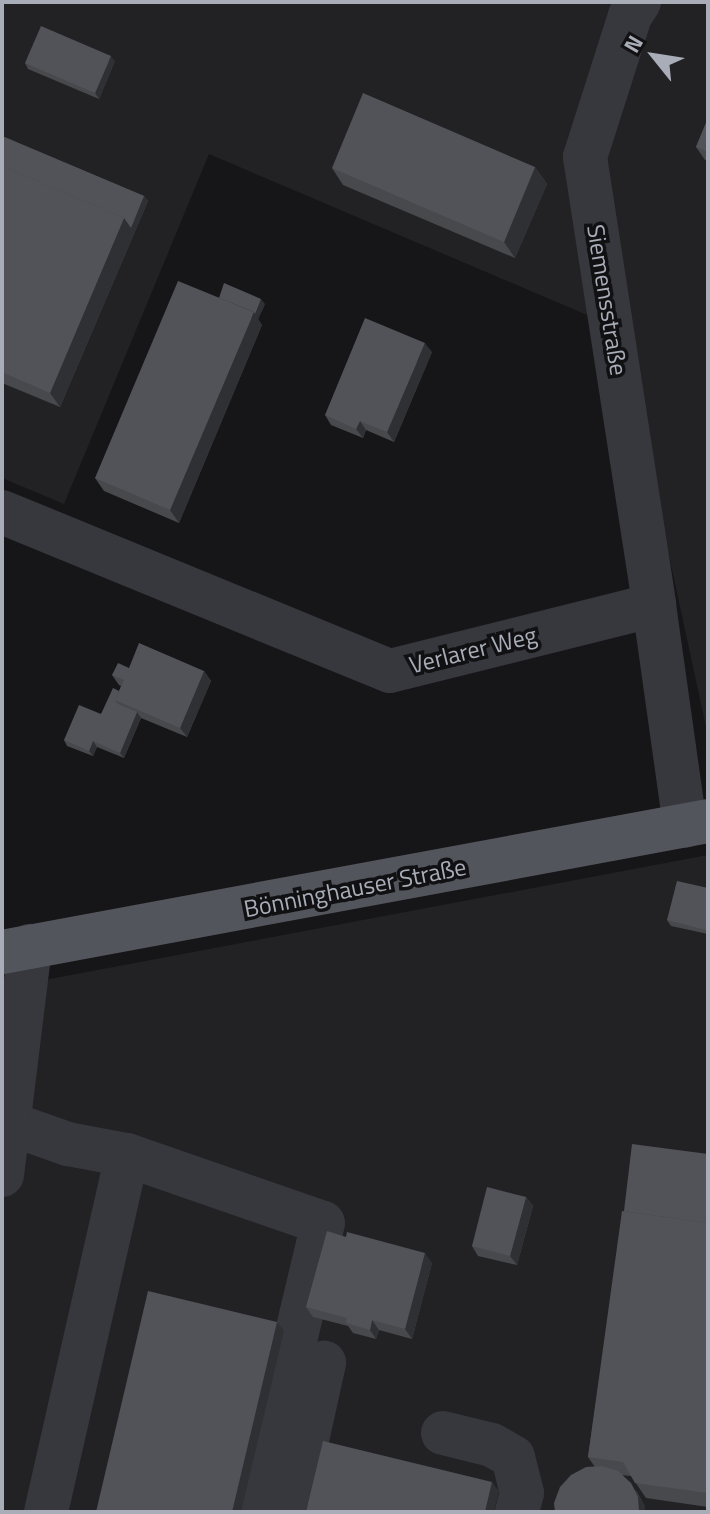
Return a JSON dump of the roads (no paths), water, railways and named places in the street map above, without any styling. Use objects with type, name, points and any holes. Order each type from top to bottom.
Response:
[{"type":"main road","name":"Bönninghauser Straße","points":[[16,949],[697,824]]},
{"type":"street","name":"Siemensstraße","points":[[639,2],[630,16],[585,157],[654,605]]},
{"type":"street","name":"Verlarer Weg","points":[[2,512],[390,671],[654,605]]},
{"type":"street","points":[[654,605],[697,824]]},
{"type":"street","points":[[2,1175],[8,1123],[16,949]]},
{"type":"street","points":[[8,1123],[68,1144],[127,1155],[323,1223],[254,1512]]},
{"type":"street","points":[[46,1512],[127,1155]]},
{"type":"street","points":[[291,1512],[324,1363]]},
{"type":"street","points":[[443,1433],[492,1445],[513,1457],[522,1493],[517,1512]]}]
